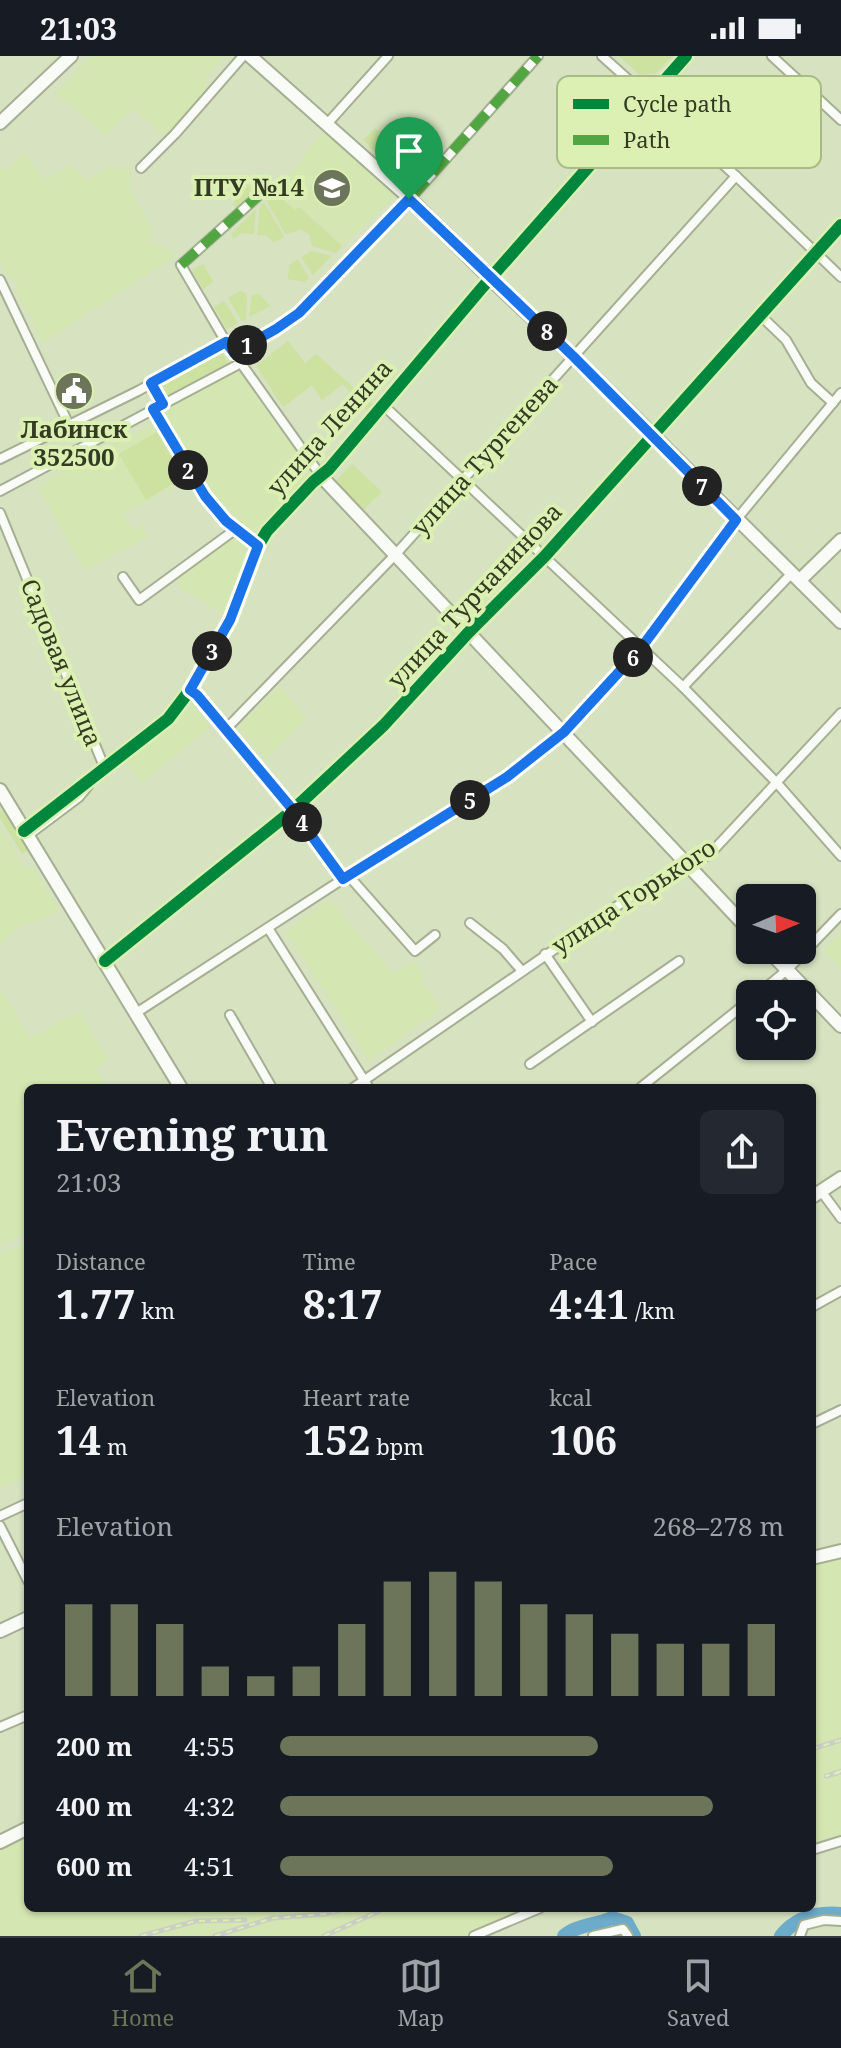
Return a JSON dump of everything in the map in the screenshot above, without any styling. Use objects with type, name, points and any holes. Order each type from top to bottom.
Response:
[{"type":"street","points":[[0,123],[71,56]]},
{"type":"street","points":[[141,168],[243,56]]},
{"type":"street","points":[[250,56],[409,199],[573,356],[841,622]]},
{"type":"street","points":[[327,124],[388,56]]},
{"type":"street","points":[[234,353],[299,313],[409,199],[538,56]]},
{"type":"street","points":[[602,56],[626,76]]},
{"type":"street","name":"улица Ленина","points":[[668,76],[686,56]]},
{"type":"street","points":[[772,56],[794,76]]},
{"type":"street","points":[[821,101],[841,120]]},
{"type":"street","name":"улица Ленина","points":[[26,834],[168,719],[192,692],[230,620],[258,546],[267,531],[322,477],[587,168]]},
{"type":"street","points":[[727,168],[841,277]]},
{"type":"street","name":"улица Тургенева","points":[[226,729],[463,482],[736,176]]},
{"type":"street","points":[[267,188],[181,265],[226,342],[322,477],[736,916]]},
{"type":"street","name":"улица Турчанинова","points":[[105,961],[293,810],[384,725],[468,633],[545,556],[841,225]]},
{"type":"street","points":[[1,285],[69,425]]},
{"type":"street","points":[[760,315],[786,340],[811,383],[833,403]]},
{"type":"street","points":[[0,459],[226,342]]},
{"type":"street","points":[[0,491],[241,363]]},
{"type":"street","points":[[151,383],[163,404]]},
{"type":"street","points":[[136,1013],[507,777],[564,732],[641,648],[736,520],[841,393]]},
{"type":"street","points":[[382,404],[683,687],[776,782],[841,856]]},
{"type":"street","points":[[153,409],[196,483],[236,529],[258,546]]},
{"type":"street","points":[[26,834],[79,797],[121,760],[169,725],[231,628],[270,536],[322,477]]},
{"type":"street","name":"Садовая улица","points":[[0,513],[105,769]]},
{"type":"street","points":[[123,577],[139,600],[236,529]]},
{"type":"street","points":[[683,687],[796,577],[841,540]]},
{"type":"street","points":[[192,692],[226,729],[346,877],[415,951],[435,935]]},
{"type":"street","name":"улица Горького","points":[[367,1084],[545,954],[658,878],[709,855],[841,713]]},
{"type":"street","points":[[0,790],[179,1084]]},
{"type":"street","points":[[775,980],[841,914]]},
{"type":"street","points":[[470,923],[503,949],[522,971]]},
{"type":"street","points":[[268,928],[365,1084]]},
{"type":"street","points":[[545,954],[592,1022]]},
{"type":"street","points":[[530,1064],[679,961]]},
{"type":"street","points":[[781,964],[841,1026]]},
{"type":"street","points":[[645,1084],[736,1011]]},
{"type":"street","points":[[230,1015],[270,1084]]},
{"type":"street","points":[[841,1178],[817,1194],[841,1218]]},
{"type":"street","points":[[816,1305],[841,1291]]},
{"type":"street","points":[[816,1422],[841,1410]]},
{"type":"street","points":[[0,1516],[24,1505]]},
{"type":"street","points":[[0,1526],[24,1573]]},
{"type":"street","points":[[816,1557],[841,1551]]},
{"type":"street","points":[[0,1631],[24,1620]]},
{"type":"street","points":[[0,1727],[24,1717]]},
{"type":"street","points":[[0,1842],[24,1830]]},
{"type":"street","points":[[816,1849],[841,1841]]},
{"type":"street","points":[[474,1936],[531,1912]]},
{"type":"street","points":[[800,1936],[804,1925],[824,1920],[841,1921]]},
{"type":"street","points":[[593,1936],[623,1929],[628,1936]]},
{"type":"shaded area","points":[[91,56],[225,56],[204,80],[211,88],[167,139],[134,109],[106,135],[55,93]]},
{"type":"shaded area","points":[[619,56],[673,56],[656,73],[640,75]]},
{"type":"shaded area","points":[[375,128],[380,132],[383,130],[404,150],[402,153],[408,160],[396,173],[363,140]]},
{"type":"shaded area","name":"ПТУ №14","points":[[325,131],[396,195],[342,246],[311,216],[296,211],[272,190]]},
{"type":"shaded area","points":[[24,153],[45,180],[69,165],[88,179],[110,167],[131,169],[129,193],[137,195],[136,201],[154,229],[148,242],[173,251],[174,257],[43,342],[17,293],[18,286],[0,263],[0,166],[5,171]]},
{"type":"shaded area","points":[[245,182],[256,192],[238,210],[233,204]]},
{"type":"shaded area","points":[[274,192],[295,210],[299,207],[342,246],[336,253],[312,246],[309,234],[300,229],[286,235],[266,200]]},
{"type":"shaded area","points":[[264,202],[284,237],[274,242],[265,235],[257,235],[260,205]]},
{"type":"shaded area","points":[[256,209],[254,234],[241,233],[234,239],[231,234]]},
{"type":"shaded area","points":[[311,251],[332,256],[313,275],[301,257]]},
{"type":"shaded area","points":[[298,259],[309,278],[304,282],[288,279],[289,265]]},
{"type":"shaded area","points":[[203,264],[213,282],[203,289],[192,270]]},
{"type":"shaded area","points":[[240,291],[247,294],[246,320],[242,321],[228,298]]},
{"type":"shaded area","points":[[259,294],[270,306],[249,317],[252,295]]},
{"type":"shaded area","points":[[224,301],[238,323],[227,329],[214,307]]},
{"type":"shaded area","points":[[288,341],[305,363],[316,354],[373,405],[368,412],[343,384],[322,400],[312,385],[283,407],[256,366]]},
{"type":"shaded area","points":[[221,350],[228,363],[165,398],[158,384]]},
{"type":"shaded area","points":[[238,368],[313,473],[249,537],[236,528],[197,482],[165,418],[166,409]]},
{"type":"shaded area","points":[[155,423],[186,479],[124,514],[133,530],[142,525],[148,536],[85,571],[37,486]]},
{"type":"shaded area","points":[[157,432],[184,477],[146,500],[119,454]]},
{"type":"shaded area","points":[[352,464],[382,492],[361,512],[334,483]]},
{"type":"shaded area","points":[[235,533],[251,548],[227,615],[183,590],[174,580]]},
{"type":"shaded area","points":[[279,686],[307,718],[266,759],[238,727]]},
{"type":"shaded area","points":[[193,704],[210,728],[142,783],[125,762],[170,728]]},
{"type":"shaded area","points":[[4,810],[29,850],[22,854],[0,818],[0,812]]},
{"type":"shaded area","points":[[0,827],[25,869],[33,867],[59,910],[40,921],[27,922],[12,931],[13,934],[0,944]]},
{"type":"shaded area","points":[[329,899],[394,974],[413,961],[425,977],[421,981],[442,1008],[369,1061],[286,932]]},
{"type":"shaded area","points":[[841,933],[841,969],[823,951]]},
{"type":"shaded area","points":[[0,987],[30,1038],[80,1011],[108,1060],[95,1068],[105,1084],[24,1084],[24,1235],[0,1246]]},
{"type":"shaded area","points":[[24,1243],[24,1477],[0,1488],[0,1254]]},
{"type":"shaded area","points":[[841,1555],[841,1837],[816,1844],[816,1562]]},
{"type":"shaded area","points":[[24,1834],[24,1912],[518,1912],[462,1936],[0,1936],[0,1846]]},
{"type":"waterway","points":[[781,1936],[793,1924],[808,1917],[841,1914]]},
{"type":"waterway","points":[[564,1936],[612,1918],[627,1923],[634,1936]]},
{"type":"railway","points":[[816,1748],[841,1740]]},
{"type":"railway","points":[[841,1771],[826,1776],[841,1772]]},
{"type":"railway","points":[[215,1936],[273,1918],[332,1912]]},
{"type":"railway","points":[[324,1936],[377,1912]]},
{"type":"railway","points":[[141,1936],[196,1921],[245,1920]]},
{"type":"marked path","points":[[234,353],[299,313],[407,202],[538,56]]},
{"type":"marked path","points":[[181,265],[267,188]]},
{"type":"cycle path","points":[[668,76],[686,56]]},
{"type":"cycle path","points":[[24,831],[168,719],[190,690],[230,620],[258,546],[267,531],[329,469],[587,168]]},
{"type":"cycle path","points":[[105,961],[293,810],[384,725],[468,633],[545,556],[841,225]]},
{"type":"place","name":"ПТУ №14","points":[[332,188]]},
{"type":"place","name":"Лабинск 352500","points":[[74,391]]},
{"type":"route","points":[[409,199],[573,356],[736,520],[641,648],[564,732],[507,777],[343,879],[293,810],[190,690],[230,620],[258,546],[226,521],[196,483],[153,409],[163,404],[151,383],[226,342],[234,353],[299,313],[409,199]]}]
